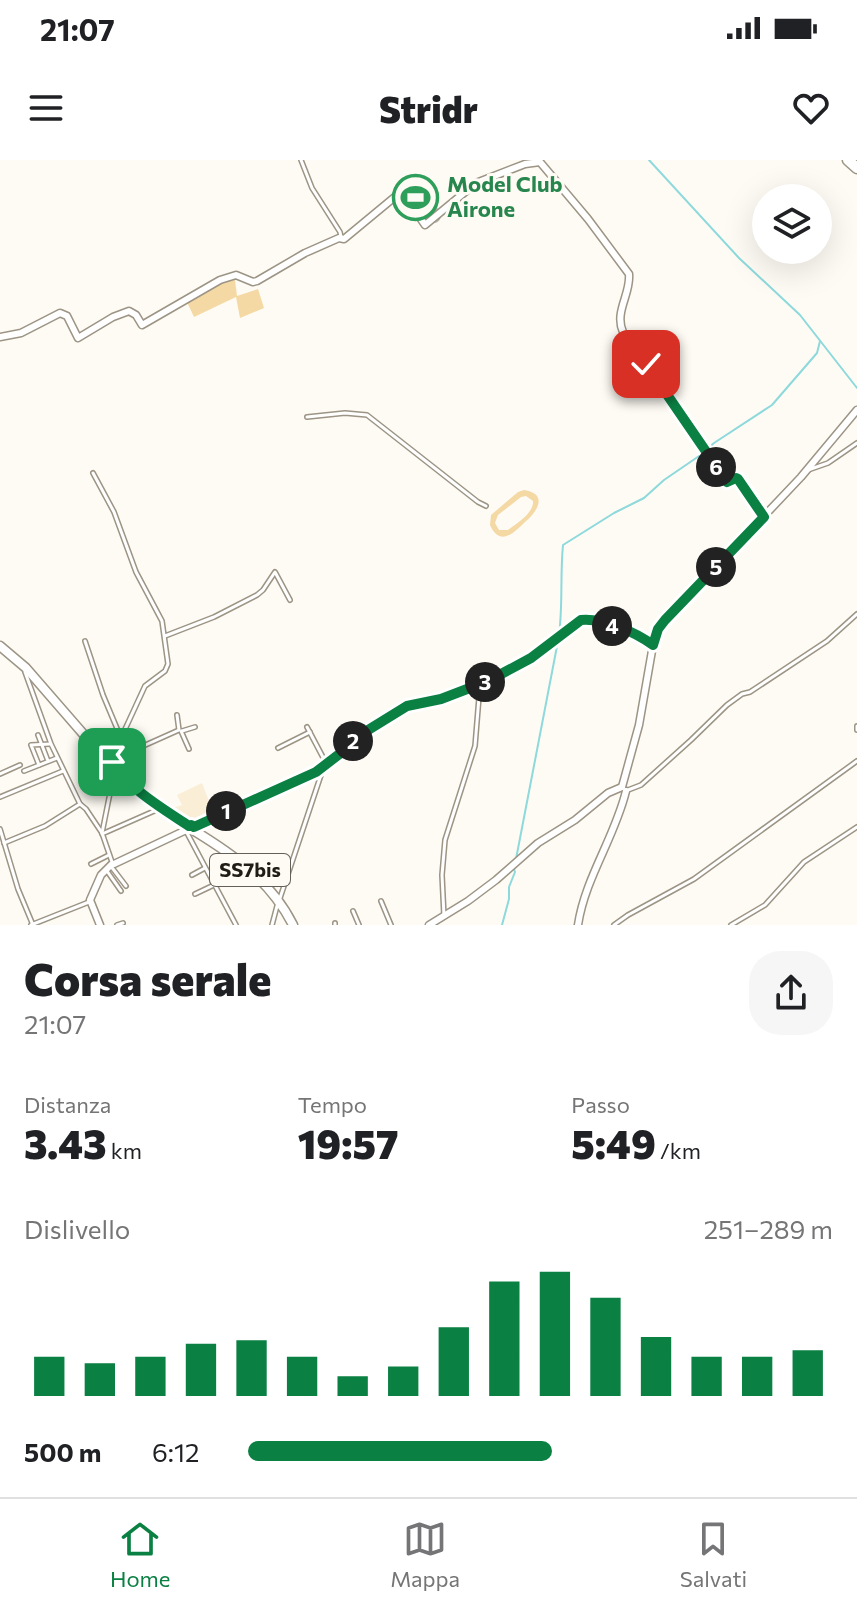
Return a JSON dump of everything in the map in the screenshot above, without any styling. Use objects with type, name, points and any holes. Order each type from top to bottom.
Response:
[{"type":"main road","name":"SS7bis","points":[[0,646],[26,668],[114,767],[189,829],[255,874],[279,901],[293,925]]},
{"type":"street","points":[[301,160],[312,188],[341,238]]},
{"type":"street","points":[[0,337],[21,333],[60,313],[67,316],[78,338],[129,311],[136,315],[142,325],[220,280],[236,275],[254,282],[305,253],[344,239],[402,191],[425,225],[476,183],[525,164],[540,162],[629,274],[620,326],[727,482],[736,478],[741,482],[764,517]]},
{"type":"street","points":[[578,925],[585,894],[622,807],[658,629],[807,470],[857,410]]},
{"type":"street","points":[[307,417],[345,413],[367,415],[486,506]]},
{"type":"street","points":[[807,470],[828,463],[857,443]]},
{"type":"street","points":[[93,473],[114,512],[136,572],[162,621],[167,667],[145,686],[121,738],[102,834]]},
{"type":"street","points":[[165,636],[214,617],[257,595],[275,572],[290,600]]},
{"type":"street","points":[[429,925],[496,880],[538,843],[575,820],[608,793],[641,785],[727,705],[827,641],[857,614]]},
{"type":"street","points":[[91,864],[110,863],[273,793],[325,766],[368,729],[407,706],[441,699],[480,685],[531,658],[576,623],[589,620],[631,631],[653,645]]},
{"type":"street","points":[[85,641],[121,738]]},
{"type":"street","points":[[26,668],[26,677],[51,744],[80,804],[102,834],[121,891]]},
{"type":"street","points":[[444,916],[442,875],[445,840],[475,746],[480,685]]},
{"type":"street","points":[[177,715],[189,749]]},
{"type":"street","points":[[118,753],[195,727]]},
{"type":"street","points":[[272,925],[325,766],[307,727]]},
{"type":"street","points":[[278,748],[310,732]]},
{"type":"street","points":[[38,735],[48,761]]},
{"type":"street","points":[[39,765],[31,745],[51,744]]},
{"type":"street","points":[[24,771],[57,758]]},
{"type":"street","points":[[614,925],[694,879],[857,761]]},
{"type":"street","points":[[0,774],[20,765]]},
{"type":"street","points":[[0,797],[63,771]]},
{"type":"street","points":[[4,843],[45,826],[80,804]]},
{"type":"street","points":[[102,834],[162,807]]},
{"type":"street","points":[[731,925],[765,905],[804,862],[857,827]]},
{"type":"street","points":[[0,829],[32,925],[89,902],[97,882],[110,863]]},
{"type":"street","points":[[189,829],[205,868],[236,925]]},
{"type":"street","points":[[0,852],[7,849]]},
{"type":"street","points":[[110,863],[126,886]]},
{"type":"street","points":[[192,875],[205,868]]},
{"type":"street","points":[[195,894],[214,885]]},
{"type":"street","points":[[381,901],[391,925]]},
{"type":"street","points":[[89,902],[100,925]]},
{"type":"street","points":[[353,911],[359,925]]},
{"type":"street","points":[[117,925],[123,923]]},
{"type":"shaded area","points":[[236,276],[242,278],[235,280],[237,296],[258,289],[264,308],[240,318],[236,297],[194,317],[186,300]]},
{"type":"shaded area","points":[[524,490],[536,495],[537,509],[512,534],[503,537],[494,532],[490,525],[491,515]],"holes":[[[526,496],[533,501],[531,510],[520,521],[508,530],[499,530],[495,523],[498,515],[521,497]]]},
{"type":"shaded area","points":[[202,783],[214,814],[193,823],[170,809],[182,805],[177,795]]},
{"type":"waterway","points":[[649,160],[739,258],[800,315],[857,388]]},
{"type":"waterway","points":[[707,449],[772,405],[817,353],[820,341]]},
{"type":"waterway","points":[[559,635],[563,545],[644,498],[702,454]]},
{"type":"waterway","points":[[516,859],[558,641]]},
{"type":"waterway","points":[[502,925],[514,869]]},
{"type":"runway","points":[[414,184],[434,216]]},
{"type":"place","name":"Model Club Airone","points":[[416,197]]},
{"type":"route","points":[[112,762],[116,761],[121,774],[143,794],[194,827],[316,772],[360,735],[407,706],[441,699],[488,681],[531,658],[581,620],[631,631],[653,645],[658,629],[665,620],[764,517],[738,479],[727,482],[646,364]]}]
